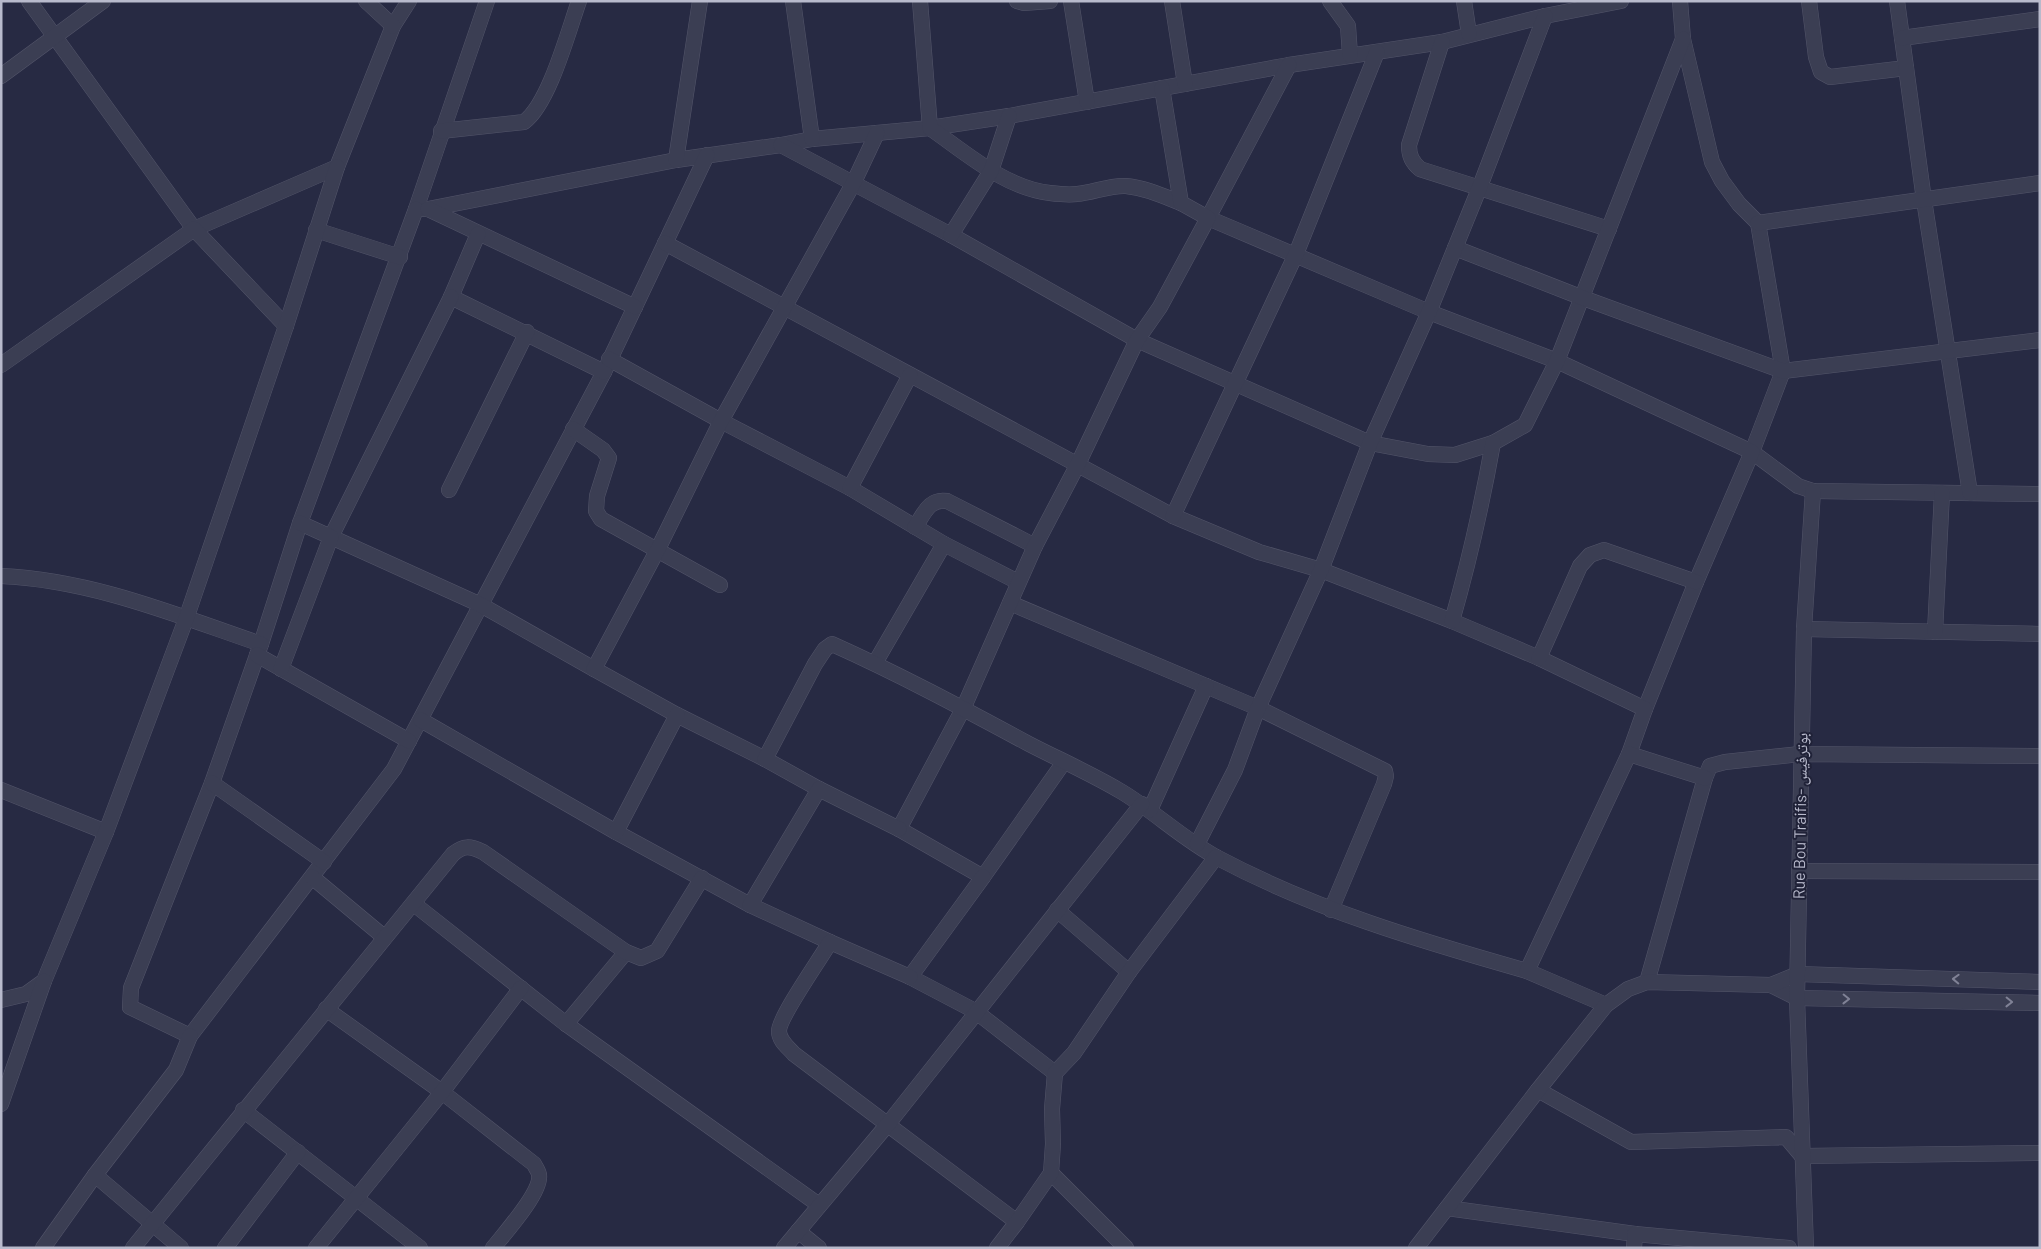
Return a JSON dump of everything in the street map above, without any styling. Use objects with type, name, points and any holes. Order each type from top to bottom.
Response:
[{"type":"street","points":[[29,1],[194,229],[286,326]]},
{"type":"street","points":[[1,76],[103,1]]},
{"type":"street","points":[[366,1],[394,26]]},
{"type":"street","points":[[1,1104],[44,981],[106,832],[186,619],[286,326],[337,167],[394,26],[409,1]]},
{"type":"street","points":[[190,1036],[130,1007],[131,988],[212,782],[259,650],[300,523],[400,257],[422,209],[441,131],[487,1]]},
{"type":"street","points":[[676,160],[700,1]]},
{"type":"street","points":[[793,1],[812,139]]},
{"type":"street","points":[[920,1],[930,128]]},
{"type":"street","points":[[1017,1],[1024,3],[1050,1]]},
{"type":"street","points":[[1071,1],[1087,102]]},
{"type":"street","points":[[1172,1],[1185,84]]},
{"type":"street","points":[[1330,1],[1348,26],[1350,55]]},
{"type":"street","points":[[1464,1],[1469,34]]},
{"type":"street","points":[[422,209],[707,154],[781,145],[812,139],[930,128],[1009,116],[1289,65],[1442,42],[1545,16],[1603,3],[1621,1]]},
{"type":"street","points":[[1527,971],[1629,754],[1696,582],[1752,452],[1783,371],[1758,223],[1739,204],[1722,181],[1712,162],[1683,40],[1680,1]]},
{"type":"street","points":[[1809,1],[1816,57],[1821,72],[1830,77],[1906,68]]},
{"type":"street","points":[[1897,1],[1924,200],[1970,493]]},
{"type":"street","points":[[441,131],[524,122],[531,116],[542,99],[552,76],[577,2]]},
{"type":"street","points":[[1197,844],[1235,770],[1258,708],[1321,570],[1370,443],[1429,312],[1479,189],[1545,16]]},
{"type":"street","points":[[1902,38],[2040,19]]},
{"type":"street","points":[[781,145],[952,235],[1137,340],[1370,443],[1428,454],[1455,455],[1493,443],[1525,425],[1558,361],[1683,40]]},
{"type":"street","points":[[1442,42],[1409,145],[1409,154],[1413,163],[1420,169],[1479,189],[1609,229]]},
{"type":"street","points":[[1173,516],[1296,254],[1377,52]]},
{"type":"street","points":[[899,829],[963,709],[1018,582],[1078,464],[1137,340],[1160,307],[1289,65]]},
{"type":"street","points":[[1162,88],[1180,203]]},
{"type":"street","points":[[952,235],[991,171],[1009,116]]},
{"type":"street","points":[[930,128],[991,171],[1026,187],[1049,193],[1077,194],[1125,186],[1155,192],[1208,218],[1429,312],[1558,361],[1752,452],[1798,486],[1813,491],[2040,494]]},
{"type":"street","points":[[594,669],[658,549],[721,421],[853,184],[877,133]]},
{"type":"street","points":[[43,1248],[95,1175],[176,1070],[190,1036],[394,769],[607,365],[707,154]]},
{"type":"street","points":[[1,365],[194,229],[337,167]]},
{"type":"street","points":[[1758,223],[2040,183]]},
{"type":"street","points":[[422,209],[635,307]]},
{"type":"street","points":[[316,230],[400,257]]},
{"type":"street","points":[[281,669],[331,537],[451,297],[478,234]]},
{"type":"street","points":[[665,243],[1173,516],[1259,552],[1321,570],[1452,621],[1539,658],[1645,709]]},
{"type":"street","points":[[1455,248],[1583,298],[1783,371],[2040,340]]},
{"type":"street","points":[[451,297],[527,332],[607,365],[721,421],[850,488],[944,544],[1018,582]]},
{"type":"street","points":[[449,490],[527,332]]},
{"type":"street","points":[[850,488],[910,375]]},
{"type":"street","points":[[574,429],[604,450],[608,458],[597,496],[596,511],[602,519],[720,585]]},
{"type":"street","points":[[1452,621],[1476,533],[1493,443]]},
{"type":"street","name":"Rue Bou Traifis- بوترفيس","points":[[1802,1156],[1798,998],[1800,754],[1804,628],[1813,491]]},
{"type":"street","points":[[1935,632],[1942,493]]},
{"type":"street","points":[[915,527],[931,504],[938,500],[947,501],[1035,546]]},
{"type":"street","points":[[300,523],[481,605],[677,715],[899,829],[983,878]]},
{"type":"street","points":[[875,663],[944,544]]},
{"type":"street","points":[[1539,658],[1580,566],[1590,555],[1604,550],[1696,582]]},
{"type":"street","points":[[1,576],[36,578],[112,593],[186,619],[259,650],[281,669],[409,741]]},
{"type":"street","points":[[1010,603],[1258,708],[1385,771],[1384,784],[1331,910]]},
{"type":"street","points":[[1804,628],[2040,634]]},
{"type":"street","points":[[765,759],[825,649],[832,644],[875,663],[1100,779],[1146,807],[1216,857],[1331,910],[1422,941],[1527,971],[1606,1005]]},
{"type":"street","points":[[784,1248],[888,1124],[1057,910],[1146,807],[1206,686]]},
{"type":"street","points":[[616,832],[677,715]]},
{"type":"street","points":[[421,720],[616,832],[750,904],[910,977],[975,1012],[1055,1073]]},
{"type":"street","points":[[1629,754],[1705,778]]},
{"type":"street","points":[[1647,982],[1710,766],[1725,762],[1800,754],[2040,756]]},
{"type":"street","points":[[910,977],[983,878],[1064,762]]},
{"type":"street","points":[[212,782],[324,862]]},
{"type":"street","points":[[750,904],[819,789]]},
{"type":"street","points":[[1,790],[106,832]]},
{"type":"street","points":[[133,1248],[384,937],[414,904],[453,854],[462,847],[470,846],[483,852],[626,952],[641,958],[656,951],[702,878]]},
{"type":"street","points":[[997,1248],[1018,1222],[1051,1173],[1053,1144],[1052,1109],[1055,1073],[1074,1053],[1129,972],[1216,857]]},
{"type":"street","points":[[1799,871],[2040,872]]},
{"type":"street","points":[[312,877],[384,937]]},
{"type":"street","points":[[414,904],[566,1024],[819,1206]]},
{"type":"street","points":[[1057,910],[1129,972]]},
{"type":"street","points":[[830,942],[784,1016],[779,1031],[782,1042],[794,1054],[1018,1222]]},
{"type":"street","points":[[566,1024],[626,952]]},
{"type":"street","points":[[1416,1248],[1606,1005],[1628,990],[1647,982],[1771,985],[1798,974],[2040,982]]},
{"type":"street","points":[[1,1000],[26,994],[44,981]]},
{"type":"street","points":[[1771,985],[1798,998],[2040,1003]]},
{"type":"street","points":[[316,1248],[442,1092],[521,988]]},
{"type":"street","points":[[326,1009],[442,1092],[534,1164],[539,1175],[539,1182],[533,1196],[493,1248]]},
{"type":"street","points":[[1538,1090],[1631,1142],[1786,1137],[1802,1156],[1806,1248]]},
{"type":"street","points":[[243,1110],[420,1248]]},
{"type":"street","points":[[224,1248],[298,1152]]},
{"type":"street","points":[[1802,1156],[2040,1153]]},
{"type":"street","points":[[1051,1173],[1126,1248]]},
{"type":"street","points":[[95,1175],[181,1248]]},
{"type":"street","points":[[1447,1208],[1635,1241],[1789,1248]]},
{"type":"street","points":[[798,1231],[819,1248]]}]
